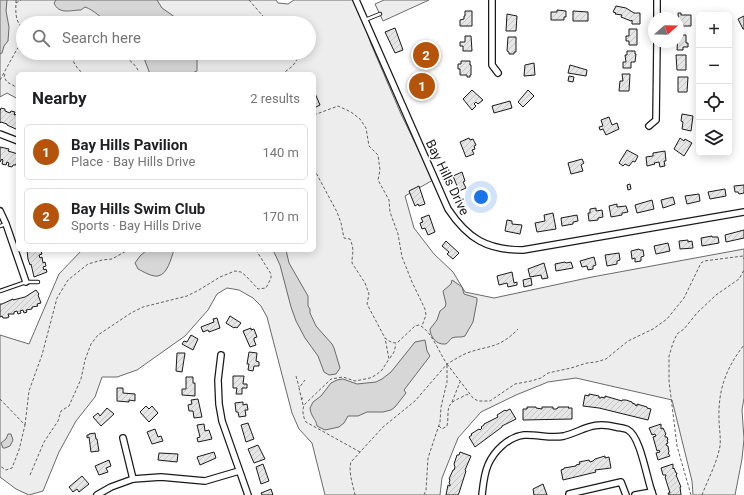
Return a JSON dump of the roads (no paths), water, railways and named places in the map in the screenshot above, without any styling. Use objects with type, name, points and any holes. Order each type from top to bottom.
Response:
[{"type":"street","name":"Bay Hills Drive","points":[[356,0],[448,209],[458,223],[476,240],[497,248],[523,250],[744,212]]},
{"type":"street","points":[[492,0],[492,65],[498,73]]},
{"type":"street","points":[[657,0],[657,12]]},
{"type":"street","points":[[649,126],[656,120],[657,48]]},
{"type":"street","points":[[0,134],[16,140]]},
{"type":"street","points":[[0,211],[26,282]]},
{"type":"street","points":[[221,355],[218,380],[219,404],[222,421],[248,495]]},
{"type":"street","points":[[482,495],[487,466],[495,453],[506,442],[523,435],[562,436],[594,424],[629,430],[635,438],[652,494],[635,495]]},
{"type":"street","points":[[123,438],[133,479]]},
{"type":"street","points":[[97,495],[111,487],[133,479],[161,476],[205,482],[239,471]]},
{"type":"street","points":[[569,495],[621,482],[626,495]]},
{"type":"lane","points":[[365,20],[380,14]]},
{"type":"lane","points":[[0,226],[6,224]]},
{"type":"lane","points":[[0,291],[26,282],[38,282]]},
{"type":"place","name":"Bay Hills Swim Club","points":[[426,55]]},
{"type":"place","name":"Bay Hills Pavilion","points":[[422,86]]}]
